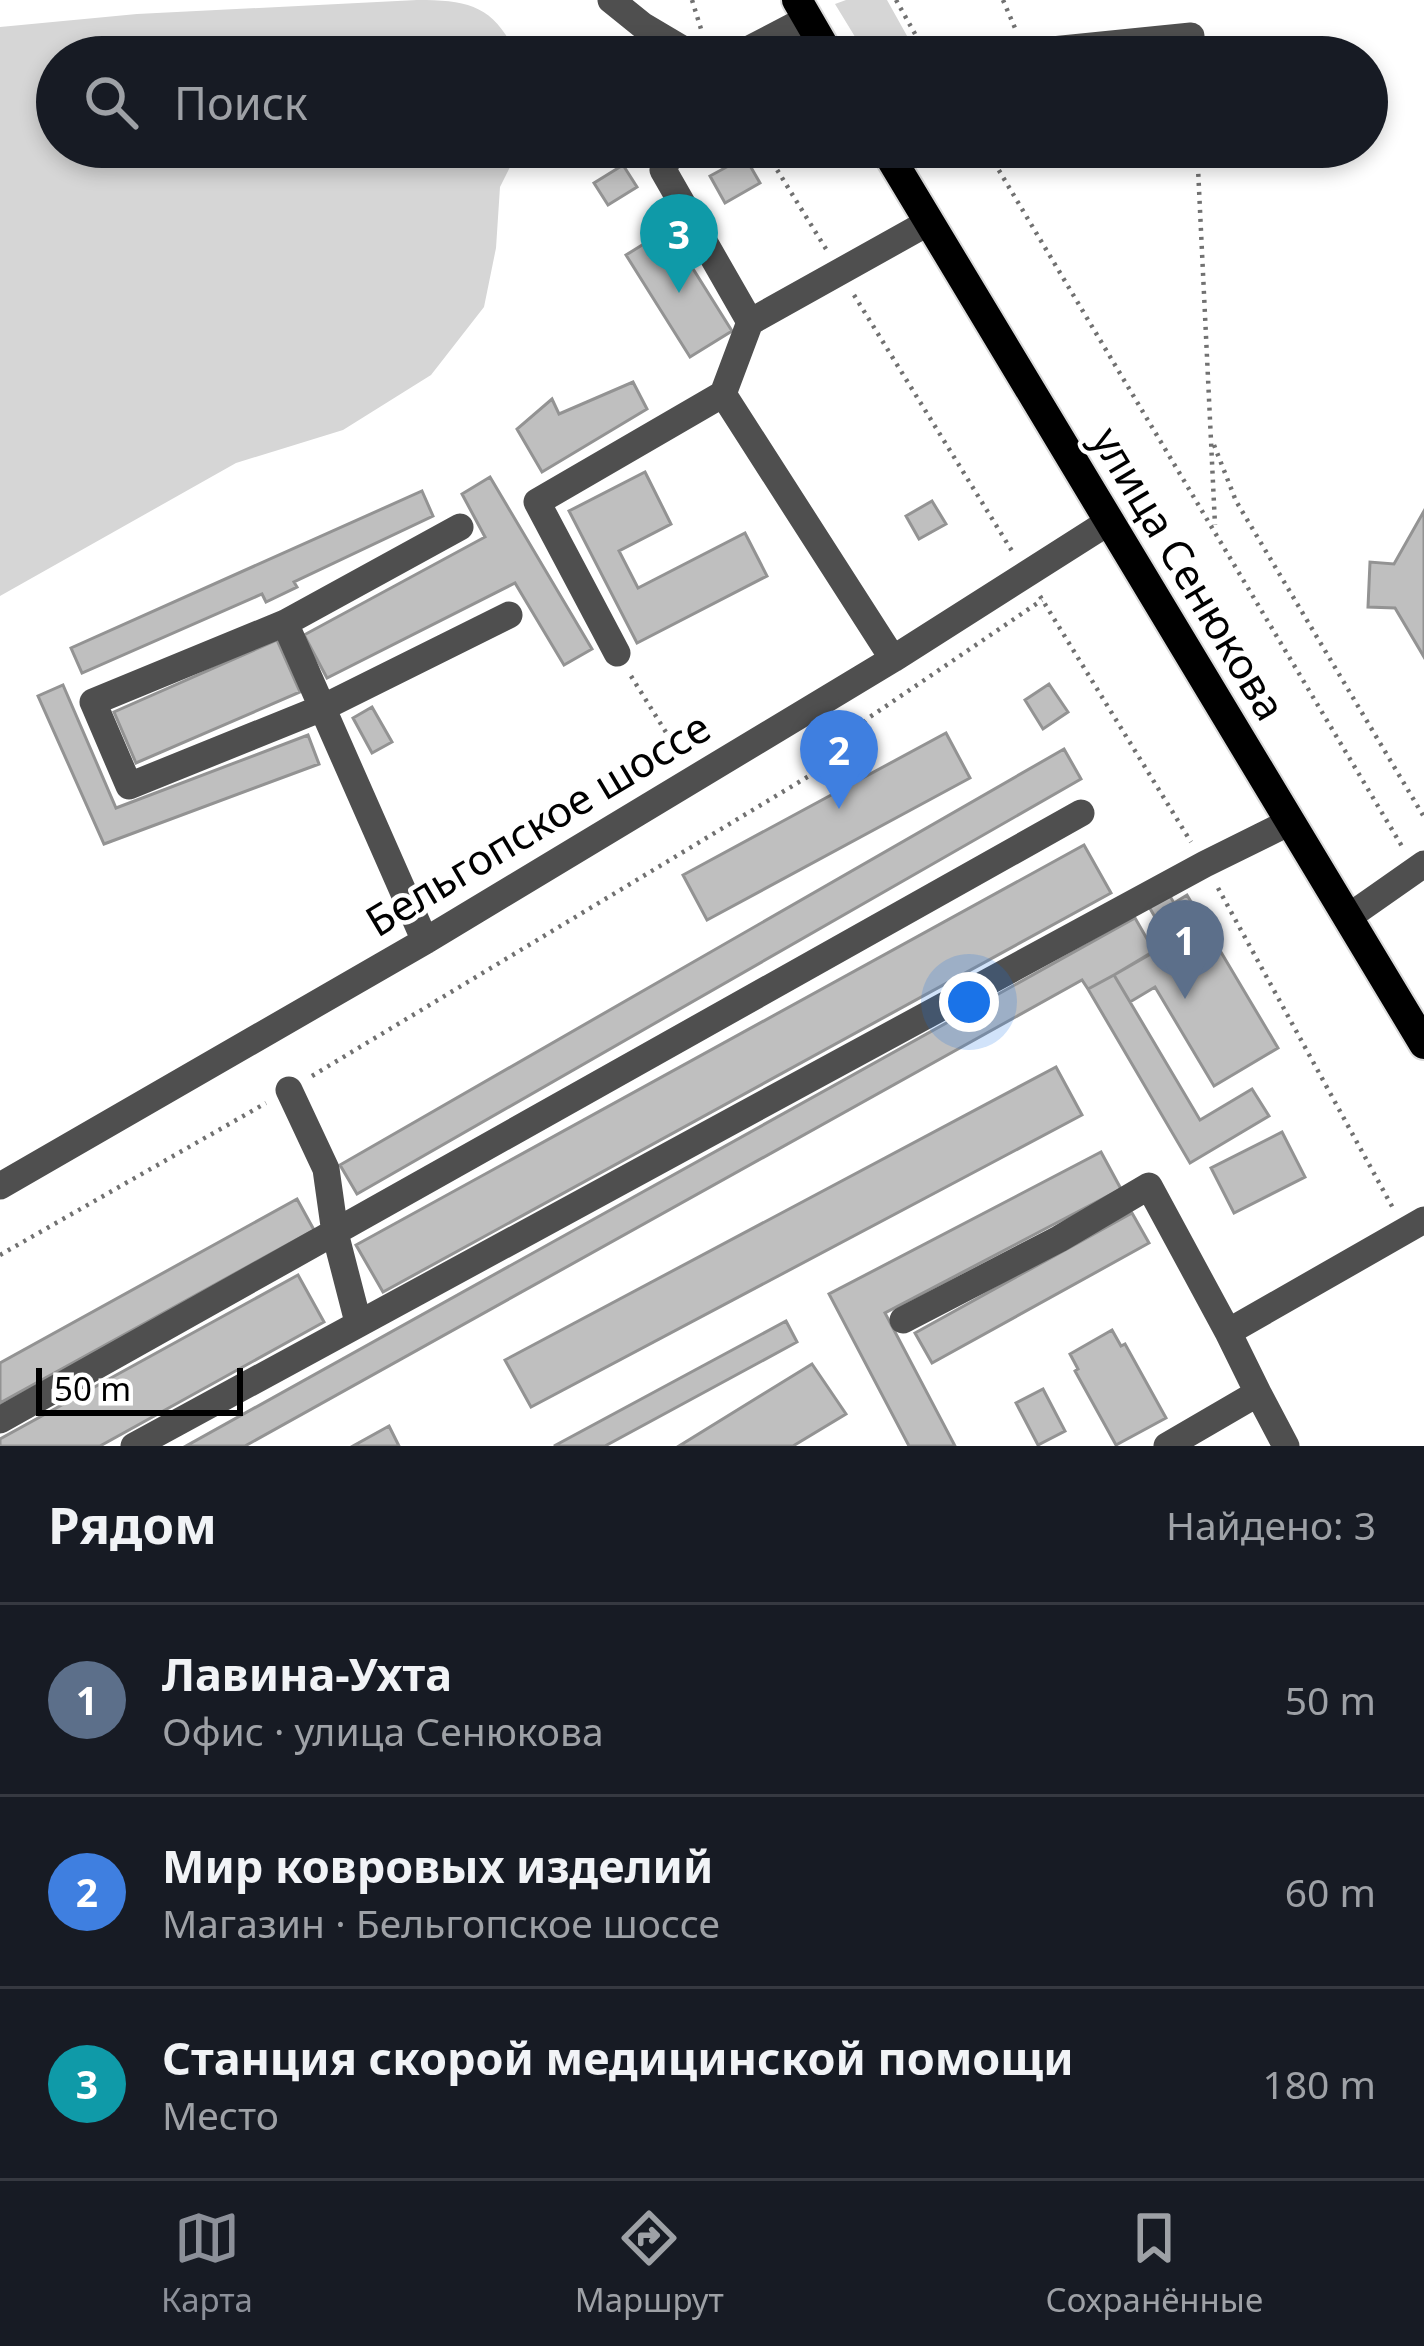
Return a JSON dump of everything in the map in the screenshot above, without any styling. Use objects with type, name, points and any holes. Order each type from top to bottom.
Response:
[{"type":"main road","points":[[802,9],[818,36]]},
{"type":"main road","name":"улица Сенюкова","points":[[897,168],[1424,1044]]},
{"type":"street","points":[[611,0],[661,36]]},
{"type":"street","points":[[764,36],[802,9]]},
{"type":"street","points":[[664,168],[750,322]]},
{"type":"street","points":[[617,653],[537,502],[722,394],[750,322],[929,222]]},
{"type":"street","points":[[722,394],[893,659]]},
{"type":"street","name":"Бельгопское шоссе","points":[[0,1186],[424,941],[893,659],[1110,521]]},
{"type":"street","points":[[460,527],[285,623],[93,702],[129,786],[322,709],[509,616]]},
{"type":"street","points":[[285,623],[424,941]]},
{"type":"street","points":[[0,1420],[1081,813]]},
{"type":"street","points":[[134,1446],[1205,864],[1291,822]]},
{"type":"street","points":[[1347,918],[1420,867]]},
{"type":"street","points":[[289,1090],[326,1169],[334,1233],[358,1322]]},
{"type":"street","points":[[902,1320],[1150,1186],[1286,1446]]},
{"type":"street","points":[[1228,1332],[1415,1226]]},
{"type":"street","points":[[1167,1446],[1258,1394]]},
{"type":"path","points":[[896,0],[916,36]]},
{"type":"path","points":[[1003,0],[1018,36]]},
{"type":"path","points":[[776,168],[1205,864],[1415,1226]]},
{"type":"path","points":[[998,168],[1420,867]]},
{"type":"path","points":[[1198,168],[1215,530]]},
{"type":"path","points":[[1214,445],[1236,501],[1424,817]]},
{"type":"path","points":[[0,1255],[289,1090],[809,776],[867,719],[1042,601]]},
{"type":"path","points":[[617,653],[695,778]]},
{"type":"shaded area","points":[[417,0],[466,5],[490,17],[506,36],[36,36],[36,168],[510,168],[500,187],[496,248],[484,307],[431,375],[343,430],[236,463],[0,596],[0,27],[137,14]]},
{"type":"shaded area","points":[[887,0],[907,36],[855,36],[835,4]]},
{"type":"building","points":[[625,168],[637,187],[608,205],[594,183]]},
{"type":"building","points":[[725,168],[751,168],[760,183],[725,203],[710,176]]},
{"type":"building","points":[[668,229],[732,331],[690,357],[626,255]]},
{"type":"building","points":[[633,382],[647,409],[542,472],[517,429],[552,399],[559,414]]},
{"type":"building","points":[[645,472],[671,524],[619,551],[638,588],[745,533],[767,576],[637,643],[569,511]]},
{"type":"building","points":[[490,477],[592,649],[564,665],[515,583],[327,678],[304,635],[485,537],[462,494]]},
{"type":"building","points":[[422,491],[433,516],[294,582],[297,587],[266,602],[262,594],[82,673],[71,648]]},
{"type":"building","points":[[932,501],[946,524],[919,539],[906,516]]},
{"type":"building","points":[[1424,511],[1424,657],[1395,608],[1368,607],[1370,562],[1394,564]]},
{"type":"building","points":[[277,640],[300,692],[136,763],[114,712]]},
{"type":"building","points":[[1049,684],[1068,712],[1043,729],[1025,700]]},
{"type":"building","points":[[63,685],[116,808],[308,735],[319,764],[104,844],[38,696]]},
{"type":"building","points":[[372,707],[392,742],[372,753],[353,718]]},
{"type":"building","points":[[946,733],[970,778],[707,920],[683,875]]},
{"type":"building","points":[[1064,749],[1081,779],[357,1194],[340,1165]]},
{"type":"building","points":[[1084,845],[1111,893],[383,1292],[356,1245]]},
{"type":"building","points":[[1168,893],[1174,903],[1187,895],[1278,1048],[1214,1086],[1155,987],[1130,1002],[1114,975],[1170,943],[1148,905]]},
{"type":"building","points":[[1135,918],[1154,951],[1114,975],[1088,989],[1082,980],[245,1446],[186,1446]]},
{"type":"building","points":[[1114,975],[1200,1120],[1252,1089],[1269,1116],[1190,1163],[1088,989]]},
{"type":"building","points":[[1056,1067],[1082,1115],[531,1407],[505,1360]]},
{"type":"building","points":[[1282,1132],[1305,1177],[1234,1213],[1211,1168]]},
{"type":"building","points":[[1101,1152],[1121,1189],[885,1313],[955,1446],[909,1446],[829,1294]]},
{"type":"building","points":[[297,1199],[314,1230],[0,1403],[0,1363]]},
{"type":"building","points":[[1132,1213],[1149,1243],[932,1363],[915,1333]]},
{"type":"building","points":[[298,1275],[324,1322],[100,1446],[0,1446],[0,1439]]},
{"type":"building","points":[[786,1321],[797,1342],[605,1446],[554,1446]]},
{"type":"building","points":[[1112,1330],[1121,1346],[1125,1344],[1166,1418],[1116,1445],[1070,1354]]},
{"type":"building","points":[[812,1364],[846,1414],[793,1446],[679,1446]]},
{"type":"building","points":[[1043,1389],[1065,1431],[1038,1445],[1016,1403]]},
{"type":"building","points":[[389,1426],[399,1446],[353,1446]]},
{"type":"place","name":"Станция скорой медицинской помощи","points":[[679,293]]},
{"type":"place","name":"Мир ковровых изделий","points":[[839,809]]},
{"type":"place","name":"Лавина-Ухта","points":[[1185,999]]}]
